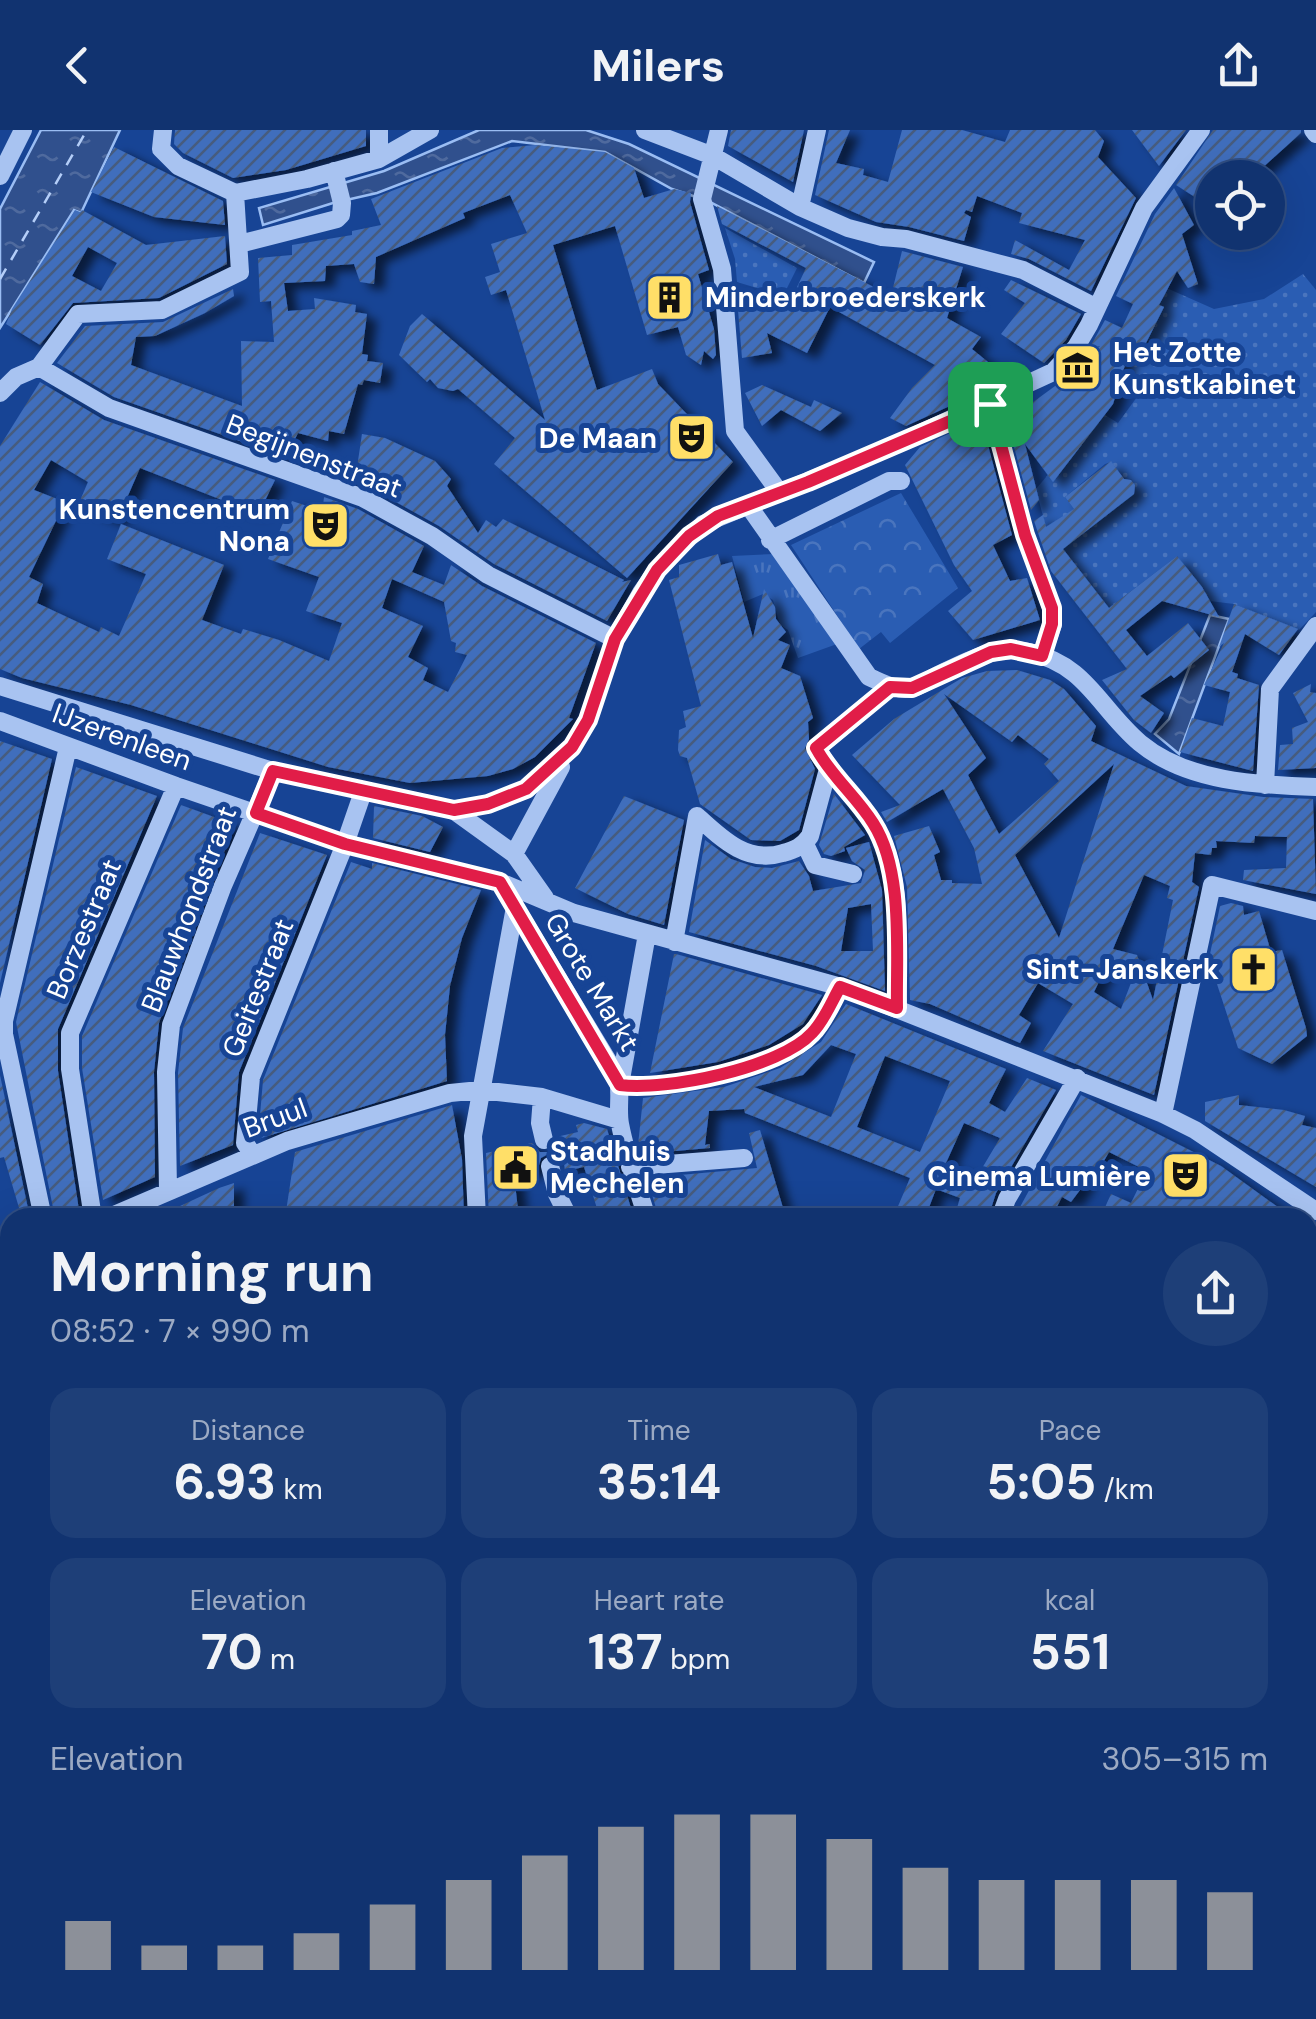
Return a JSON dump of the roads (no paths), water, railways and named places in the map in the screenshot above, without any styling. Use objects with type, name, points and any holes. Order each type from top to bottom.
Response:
[{"type":"street","points":[[0,176],[24,130]]},
{"type":"street","points":[[163,130],[161,149],[170,161],[235,194],[336,177],[379,160],[430,130]]},
{"type":"street","points":[[379,130],[379,160]]},
{"type":"street","points":[[645,130],[712,156],[800,206],[848,228],[1022,270],[1097,308]]},
{"type":"street","points":[[719,130],[702,199],[722,269],[735,431],[780,494]]},
{"type":"street","points":[[800,206],[817,130]]},
{"type":"street","points":[[514,854],[588,720],[615,639],[657,570],[689,536],[703,524],[990,404],[1052,372],[1076,347],[1144,208],[1201,130]]},
{"type":"street","points":[[239,244],[342,215],[336,177]]},
{"type":"street","points":[[0,394],[16,378],[39,367],[78,314],[162,310],[240,272],[235,194]]},
{"type":"street","name":"Begijnenstraat","points":[[39,367],[109,408],[364,498],[432,536],[488,575],[615,639]]},
{"type":"street","points":[[990,404],[1025,535],[1052,608],[1052,624],[1042,656]]},
{"type":"street","points":[[770,540],[889,482],[901,481]]},
{"type":"street","points":[[748,506],[870,677],[890,687],[912,688],[991,652],[1011,649],[1042,656],[1074,670],[1142,744],[1186,770],[1265,785],[1316,787]]},
{"type":"street","points":[[1265,785],[1270,690],[1316,626]]},
{"type":"street","name":"IJzerenleen","points":[[0,686],[273,771],[454,810]]},
{"type":"street","points":[[890,687],[816,748],[828,769],[846,785],[876,826],[894,880],[897,1008]]},
{"type":"street","name":"IJzerenleen","points":[[0,721],[345,844],[500,882]]},
{"type":"street","points":[[42,1208],[4,1021],[68,747]]},
{"type":"street","points":[[454,810],[488,804],[526,789],[572,747]]},
{"type":"street","points":[[674,942],[697,816],[720,837],[752,856],[774,856],[805,844],[817,816],[828,769]]},
{"type":"street","name":"Blauwhondstraat","points":[[168,1190],[166,1072],[171,1025],[222,888],[273,771]]},
{"type":"street","name":"Borzestraat","points":[[92,1208],[70,1069],[70,1033],[176,786]]},
{"type":"street","points":[[345,844],[367,793]]},
{"type":"street","name":"Grote Markt","points":[[454,810],[514,854],[546,898]]},
{"type":"street","name":"Geitestraat","points":[[253,1155],[244,1142],[251,1076],[345,844]]},
{"type":"street","points":[[805,844],[816,866],[854,874]]},
{"type":"street","name":"Grote Markt","points":[[500,882],[546,898],[574,913],[840,987],[1074,1084],[1163,1114],[1195,1130],[1312,1208]]},
{"type":"street","name":"Grote Markt","points":[[500,882],[620,1085]]},
{"type":"street","points":[[1163,1114],[1212,886],[1316,911]]},
{"type":"street","name":"Grote Markt","points":[[477,1208],[474,1091],[515,907]]},
{"type":"street","name":"Grote Markt","points":[[644,1208],[630,1167],[617,1096],[647,934]]},
{"type":"street","points":[[620,1085],[644,1088],[698,1080],[781,1056],[812,1033],[840,987]]},
{"type":"street","points":[[1004,1208],[1074,1084]]},
{"type":"street","points":[[474,1091],[542,1098],[620,1120]]},
{"type":"street","name":"Bruul","points":[[129,1208],[253,1155],[381,1112],[474,1091]]},
{"type":"street","points":[[542,1098],[540,1123],[544,1140]]},
{"type":"street","points":[[630,1167],[744,1158]]},
{"type":"street","points":[[550,1166],[564,1208]]},
{"type":"water","points":[[41,130],[120,130],[81,213],[74,210],[0,328],[0,209]]},
{"type":"water","points":[[479,130],[586,130],[629,144],[874,262],[864,283],[605,152],[512,141],[377,193],[263,225],[259,208],[384,171]]},
{"type":"water","points":[[1210,615],[1229,619],[1179,754],[1155,734],[1169,719]]},
{"type":"place","name":"Minderbroederskerk","points":[[670,297]]},
{"type":"place","name":"Het Zotte Kunstkabinet","points":[[1078,368]]},
{"type":"place","name":"De Maan","points":[[692,438]]},
{"type":"place","name":"Kunstencentrum Nona","points":[[325,525]]},
{"type":"place","name":"Sint-Janskerk","points":[[1254,969]]},
{"type":"place","name":"Stadhuis Mechelen","points":[[515,1167]]},
{"type":"place","name":"Cinema Lumière","points":[[1186,1176]]}]
